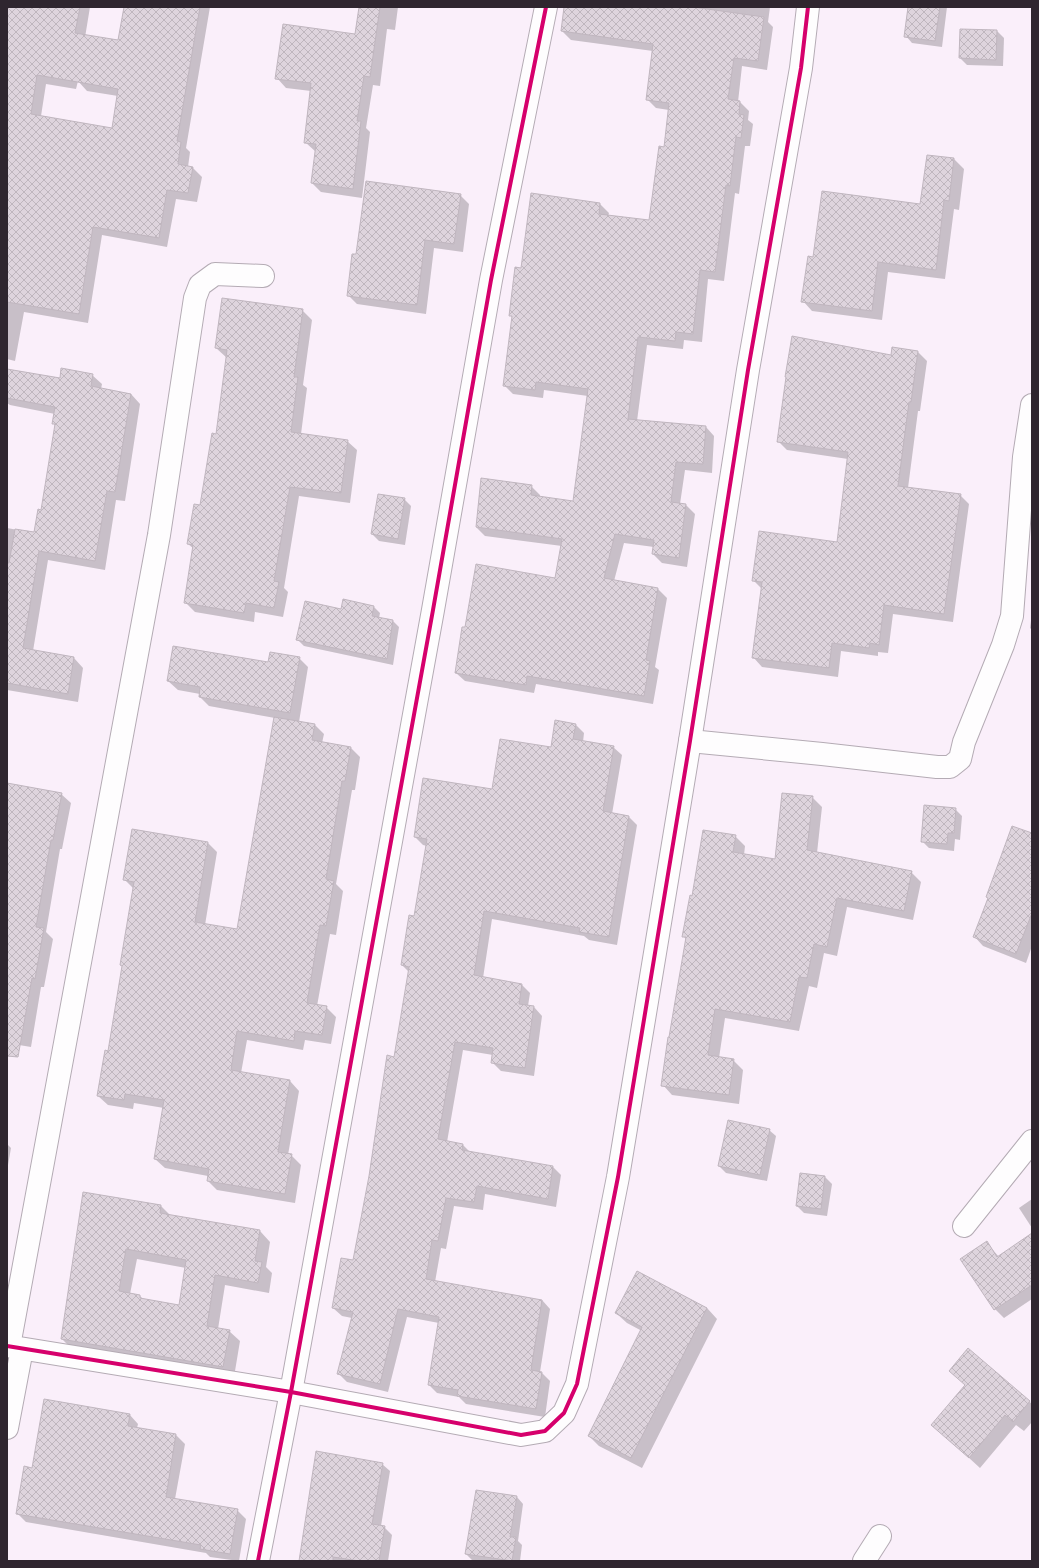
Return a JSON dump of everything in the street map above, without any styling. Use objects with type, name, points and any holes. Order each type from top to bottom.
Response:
[{"type":"street","points":[[258,1561],[291,1392],[429,634],[491,280],[546,7]]},
{"type":"street","points":[[13,1347],[291,1392],[521,1435],[545,1431],[564,1413],[577,1384],[618,1177],[690,741],[748,370],[802,68],[808,7]]},
{"type":"street","points":[[7,1428],[13,1347],[159,536],[195,298],[200,285],[215,274],[263,276]]},
{"type":"street","points":[[690,741],[937,767],[950,767],[960,759],[964,742],[1003,645],[1012,616],[1024,457],[1032,405]]},
{"type":"street","points":[[964,1226],[1032,1141]]},
{"type":"street","points":[[864,1561],[880,1536]]},
{"type":"building","points":[[7,7],[80,7],[75,33],[118,40],[124,7],[200,7],[177,141],[181,142],[178,164],[193,167],[188,193],[167,190],[159,238],[93,227],[79,314],[7,302]],"holes":[[[37,75],[118,89],[112,128],[31,114]]]},
{"type":"building","points":[[359,7],[380,7],[370,77],[364,76],[357,121],[361,121],[353,189],[311,183],[316,144],[304,143],[311,83],[275,79],[283,24],[355,34]]},
{"type":"building","points":[[564,7],[693,7],[764,17],[758,61],[734,58],[728,99],[740,101],[739,114],[744,115],[741,138],[736,137],[730,186],[726,185],[715,272],[700,270],[693,334],[676,332],[675,341],[638,337],[628,419],[706,426],[703,464],[676,462],[671,502],[686,504],[679,558],[652,554],[654,540],[615,534],[604,578],[658,588],[646,660],[650,661],[644,696],[527,676],[526,685],[455,673],[462,627],[465,627],[476,564],[555,578],[562,539],[476,527],[481,478],[532,485],[531,495],[573,501],[588,389],[536,382],[535,390],[503,386],[512,316],[509,316],[515,267],[521,268],[531,193],[600,203],[599,214],[649,220],[659,146],[664,147],[669,103],[646,100],[653,44],[561,31]]},
{"type":"building","points":[[908,7],[940,7],[935,41],[904,37]]},
{"type":"building","points":[[960,29],[997,30],[996,60],[959,58]]},
{"type":"building","points":[[927,155],[954,158],[949,201],[944,200],[936,270],[878,262],[872,311],[801,302],[808,256],[813,257],[822,191],[920,204]]},
{"type":"building","points":[[366,181],[461,194],[454,244],[425,240],[417,305],[347,296],[352,254],[356,254]]},
{"type":"building","points":[[222,298],[303,309],[294,377],[298,377],[291,432],[348,440],[341,493],[290,487],[274,581],[279,582],[274,608],[246,603],[244,613],[184,603],[193,545],[187,544],[194,504],[200,505],[212,433],[216,434],[227,350],[215,348]]},
{"type":"building","points":[[792,336],[891,355],[892,347],[918,351],[911,402],[909,402],[898,486],[961,494],[944,614],[884,605],[879,645],[870,643],[869,648],[832,643],[829,668],[752,658],[762,582],[752,581],[759,531],[837,542],[848,452],[777,442]]},
{"type":"building","points":[[61,368],[93,374],[91,386],[131,394],[115,492],[107,491],[95,561],[39,551],[23,648],[74,657],[68,694],[7,683],[7,563],[9,563],[15,529],[34,532],[38,509],[41,510],[55,424],[52,424],[55,407],[7,398],[7,369],[60,378]]},
{"type":"building","points":[[378,494],[405,498],[398,539],[371,534]]},
{"type":"building","points":[[343,599],[374,606],[372,616],[393,620],[387,659],[296,640],[305,601],[341,609]]},
{"type":"building","points":[[173,646],[268,662],[270,652],[300,657],[290,713],[199,697],[200,687],[167,681]]},
{"type":"building","points":[[274,717],[315,724],[312,740],[351,747],[345,781],[342,781],[326,879],[334,881],[326,926],[320,925],[307,1003],[327,1006],[322,1035],[295,1031],[294,1041],[237,1031],[231,1070],[290,1080],[278,1152],[292,1154],[285,1194],[207,1181],[209,1169],[154,1159],[164,1100],[125,1094],[124,1100],[97,1096],[105,1050],[108,1051],[122,966],[120,965],[134,882],[123,880],[132,829],[208,842],[195,922],[237,929]]},
{"type":"building","points":[[555,720],[576,724],[573,739],[614,746],[603,811],[629,816],[609,937],[579,932],[580,928],[484,911],[474,975],[522,984],[519,1004],[534,1006],[525,1068],[491,1063],[493,1048],[455,1042],[438,1139],[463,1144],[462,1150],[553,1166],[548,1199],[477,1186],[474,1202],[446,1198],[438,1241],[432,1240],[426,1279],[542,1300],[531,1370],[542,1372],[536,1409],[457,1396],[458,1390],[428,1385],[439,1317],[398,1309],[380,1384],[337,1374],[353,1312],[332,1308],[341,1258],[353,1260],[369,1176],[387,1055],[394,1057],[409,967],[401,965],[409,915],[414,916],[427,839],[414,837],[423,778],[492,789],[500,739],[551,747]]},
{"type":"building","points":[[7,783],[62,793],[53,840],[51,840],[36,927],[44,928],[35,979],[32,978],[18,1057],[7,1056]]},
{"type":"building","points":[[782,793],[813,796],[807,850],[912,871],[904,911],[837,898],[827,947],[814,944],[807,978],[799,977],[790,1022],[715,1009],[708,1055],[734,1059],[729,1095],[661,1086],[668,1037],[686,937],[682,937],[690,895],[692,896],[703,830],[736,835],[733,852],[775,859]]},
{"type":"building","points":[[924,805],[956,808],[954,833],[948,833],[947,844],[921,842]]},
{"type":"building","points":[[1012,826],[1032,833],[1032,913],[1016,954],[973,937],[988,898],[986,897]]},
{"type":"building","points":[[728,1120],[770,1129],[760,1175],[718,1166]]},
{"type":"building","points":[[800,1173],[825,1176],[821,1209],[796,1206]]},
{"type":"building","points":[[83,1192],[161,1205],[160,1213],[260,1230],[255,1261],[262,1262],[258,1283],[215,1275],[207,1326],[230,1330],[223,1367],[61,1339]],"holes":[[[126,1249],[186,1260],[179,1305],[140,1298],[140,1295],[119,1291]]]},
{"type":"building","points":[[1032,1233],[1032,1285],[994,1310],[960,1259],[987,1241],[997,1257]]},
{"type":"building","points":[[637,1271],[707,1308],[631,1458],[588,1436],[642,1327],[615,1313]]},
{"type":"building","points":[[968,1348],[1030,1401],[1013,1422],[1005,1415],[969,1458],[931,1425],[965,1385],[949,1371]]},
{"type":"building","points":[[44,1399],[130,1414],[128,1426],[176,1434],[166,1497],[238,1509],[230,1554],[200,1549],[201,1545],[16,1514],[24,1466],[32,1468]]},
{"type":"building","points":[[316,1451],[383,1463],[372,1524],[385,1526],[379,1561],[359,1561],[333,1557],[333,1561],[299,1561]]},
{"type":"building","points":[[476,1490],[517,1496],[510,1537],[516,1537],[512,1561],[465,1554]]},
{"type":"cycle path","points":[[258,1561],[291,1392],[433,610],[491,280],[546,7]]},
{"type":"cycle path","points":[[7,1346],[291,1392],[521,1435],[545,1431],[564,1413],[577,1384],[618,1177],[690,741],[748,370],[801,68],[808,7]]}]
